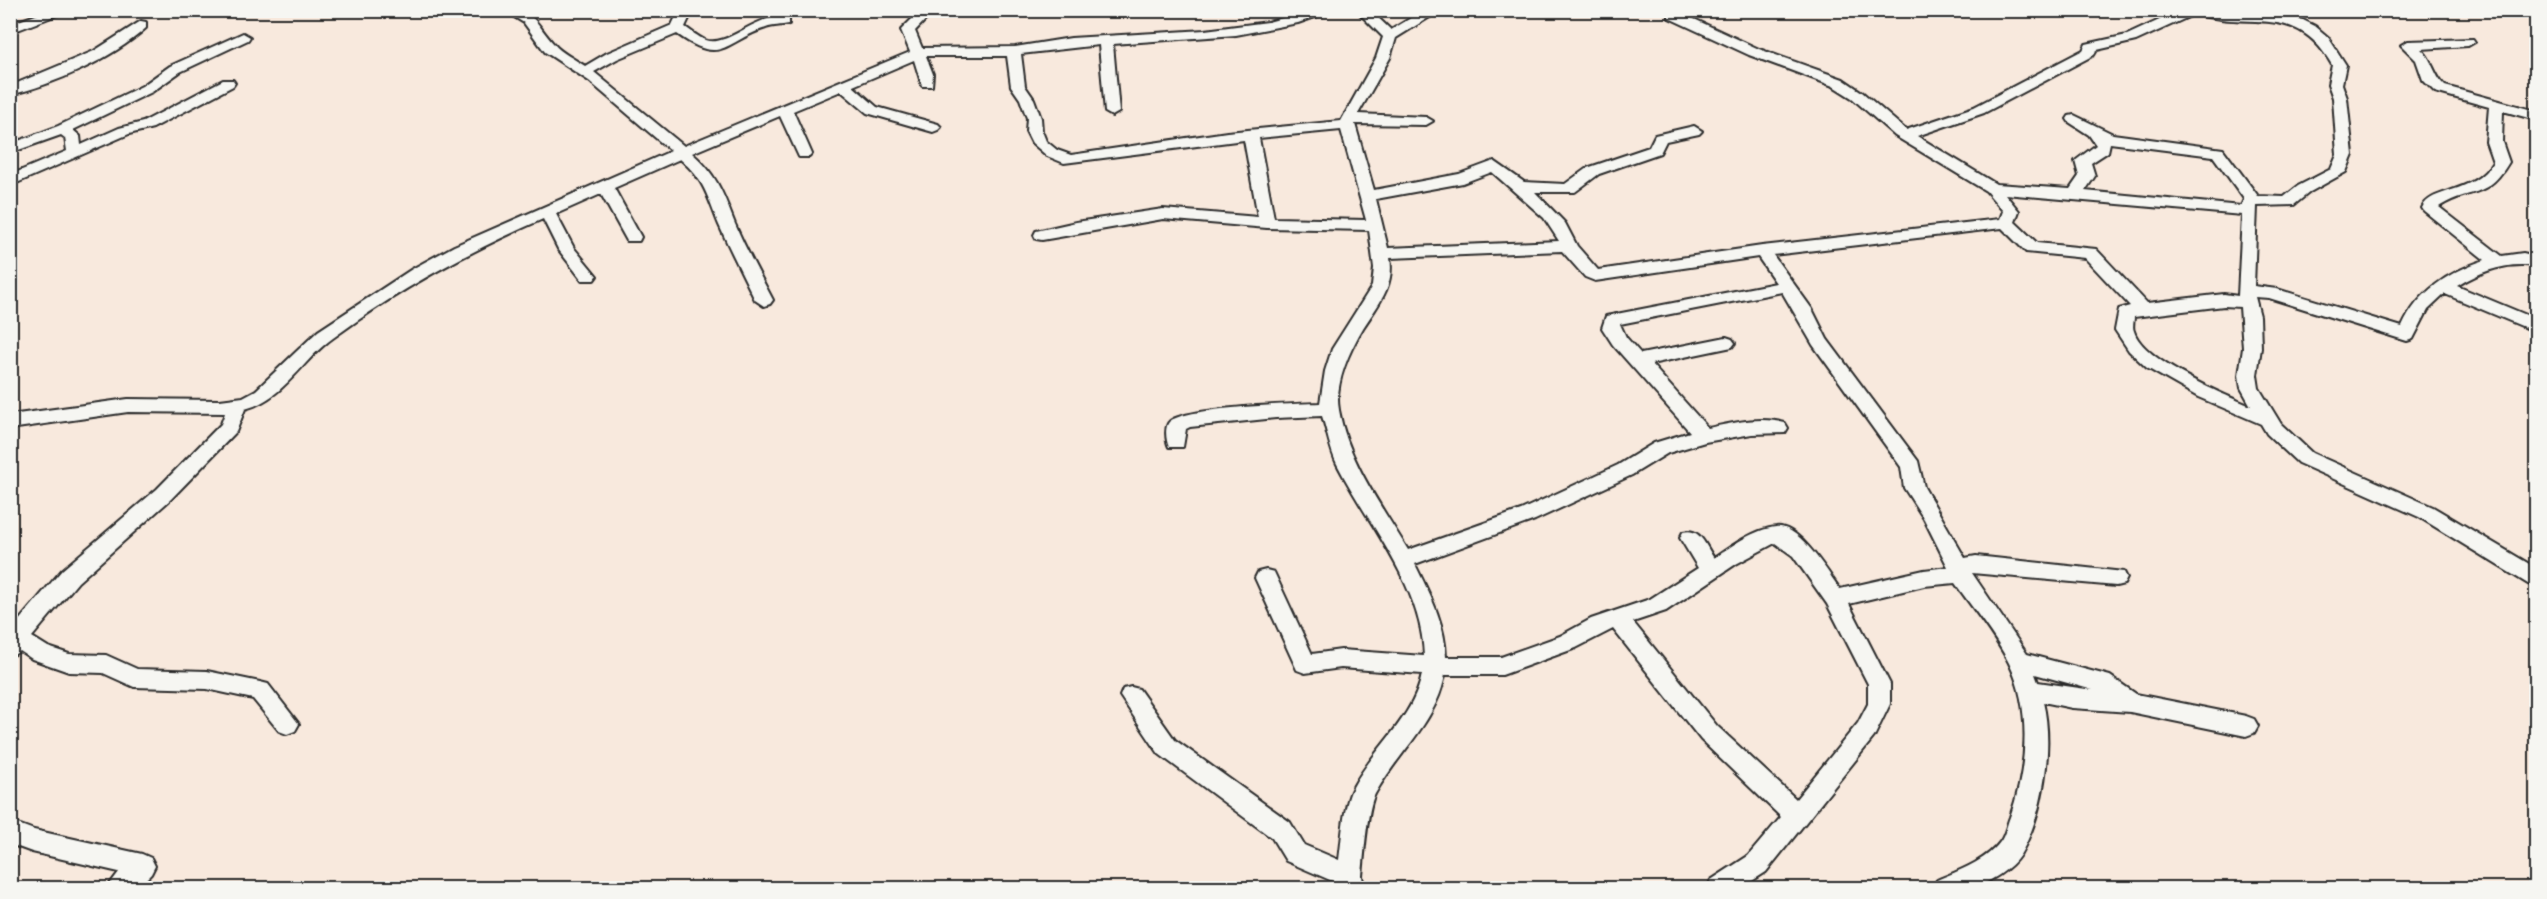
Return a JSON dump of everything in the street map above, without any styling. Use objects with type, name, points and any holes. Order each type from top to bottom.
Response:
[{"type":"street","points":[[10,29],[64,10]]},
{"type":"street","points":[[508,10],[529,20],[543,42],[584,72],[703,170],[718,196],[727,224],[764,300]]},
{"type":"street","points":[[584,72],[612,56],[678,28],[686,10]]},
{"type":"street","points":[[927,83],[926,68],[919,53],[910,42],[908,30],[929,10]]},
{"type":"street","points":[[10,422],[146,404],[215,408],[237,406],[263,395],[324,335],[418,273],[460,250],[784,108],[919,53],[947,49],[1014,51],[1077,42],[1256,29],[1329,10]]},
{"type":"street","points":[[1362,10],[1390,36]]},
{"type":"street","points":[[1131,696],[1167,747],[1281,830],[1295,853],[1350,882],[1362,793],[1370,778],[1417,715],[1431,689],[1435,666],[1434,636],[1428,614],[1403,560],[1346,462],[1329,409],[1334,371],[1341,349],[1381,285],[1383,253],[1347,122],[1349,112],[1377,68],[1390,36],[1435,10]]},
{"type":"street","points":[[1909,138],[1917,130],[1979,110],[2089,52],[2091,46],[2131,38],[2195,10],[2243,19],[2295,22],[2312,30],[2339,65],[2335,84],[2340,98],[2345,155],[2338,172],[2304,189],[2288,202],[2251,207],[1992,188]]},
{"type":"street","points":[[1674,15],[1753,51],[1839,83],[1855,94],[1895,131],[1992,188],[2011,211],[2006,223]]},
{"type":"street","points":[[678,28],[699,43],[712,46],[723,45],[762,24],[784,21]]},
{"type":"street","points":[[10,91],[96,54],[132,35],[141,25]]},
{"type":"street","points":[[10,149],[63,129],[147,89],[175,69],[243,37]]},
{"type":"street","points":[[1106,41],[1112,112]]},
{"type":"street","points":[[2468,42],[2408,45],[2423,58],[2430,80],[2440,89],[2496,107],[2536,116]]},
{"type":"street","points":[[1014,51],[1018,86],[1027,99],[1034,118],[1034,131],[1040,142],[1052,153],[1069,160],[1347,122],[1426,121]]},
{"type":"street","points":[[10,181],[124,131],[148,125],[228,83]]},
{"type":"street","points":[[844,84],[860,102],[872,110],[933,127]]},
{"type":"street","points":[[2496,107],[2494,142],[2501,162],[2493,178],[2459,195],[2441,198],[2432,203],[2430,208],[2498,261]]},
{"type":"street","points":[[784,108],[804,154]]},
{"type":"street","points":[[2074,119],[2094,132],[2136,143],[2218,152],[2251,207],[2246,296],[2251,316],[2252,348],[2248,375],[2255,400],[2274,429],[2305,458],[2345,478],[2426,512],[2536,578]]},
{"type":"street","points":[[63,129],[72,136],[75,153]]},
{"type":"street","points":[[1519,187],[1569,189],[1593,171],[1655,150],[1660,138],[1694,131]]},
{"type":"street","points":[[2074,194],[2087,176],[2083,161],[2103,149],[2104,145],[2094,132]]},
{"type":"street","points":[[1251,134],[1267,224]]},
{"type":"street","points":[[10,135],[10,142]]},
{"type":"street","points":[[1367,196],[1463,178],[1494,166],[1519,187],[1568,238],[1569,247],[1590,274],[1595,276],[1762,251],[2006,223]]},
{"type":"street","points":[[605,187],[633,237]]},
{"type":"street","points":[[546,211],[557,227],[567,249],[588,276]]},
{"type":"street","points":[[1042,236],[1076,226],[1162,214],[1267,224],[1376,225]]},
{"type":"street","points":[[2006,223],[2032,248],[2090,254],[2142,309]]},
{"type":"street","points":[[1383,253],[1569,247]]},
{"type":"street","points":[[1762,251],[1788,286],[1819,341],[1911,466],[1914,488],[1932,515],[1960,571],[2020,661],[2029,690],[2035,713],[2038,760],[2025,811],[2010,850],[1977,874],[1946,888]]},
{"type":"street","points":[[2268,419],[2205,395],[2163,370],[2132,342],[2123,328],[2122,321],[2125,313],[2271,293],[2407,335],[2424,303],[2445,287],[2498,261],[2523,258],[2536,261]]},
{"type":"street","points":[[1704,435],[1637,361],[1611,328],[1612,320],[1788,286]]},
{"type":"street","points":[[2445,287],[2536,326]]},
{"type":"street","points":[[1637,361],[1726,343]]},
{"type":"street","points":[[237,406],[229,427],[164,494],[70,576],[14,643],[69,663],[106,664],[134,678],[207,680],[260,691],[287,724]]},
{"type":"street","points":[[1176,442],[1176,426],[1187,421],[1276,411],[1329,409]]},
{"type":"street","points":[[1403,560],[1528,515],[1625,470],[1661,448],[1704,435],[1752,426],[1778,428]]},
{"type":"street","points":[[1266,578],[1305,664],[1341,659],[1435,666],[1502,666],[1568,642],[1599,625],[1658,605],[1757,542],[1777,534],[1800,550],[1835,598],[1880,684],[1879,704],[1866,730],[1798,816],[1757,864],[1729,886]]},
{"type":"street","points":[[1690,538],[1711,571]]},
{"type":"street","points":[[1835,598],[1960,571],[1976,564],[2116,578]]},
{"type":"street","points":[[1617,619],[1641,646],[1684,704],[1748,774],[1798,816]]},
{"type":"street","points":[[2020,661],[2102,683],[2130,702]]},
{"type":"street","points":[[2029,690],[2072,698],[2130,702],[2246,726]]},
{"type":"street","points":[[10,832],[32,841],[142,866],[120,888]]}]
